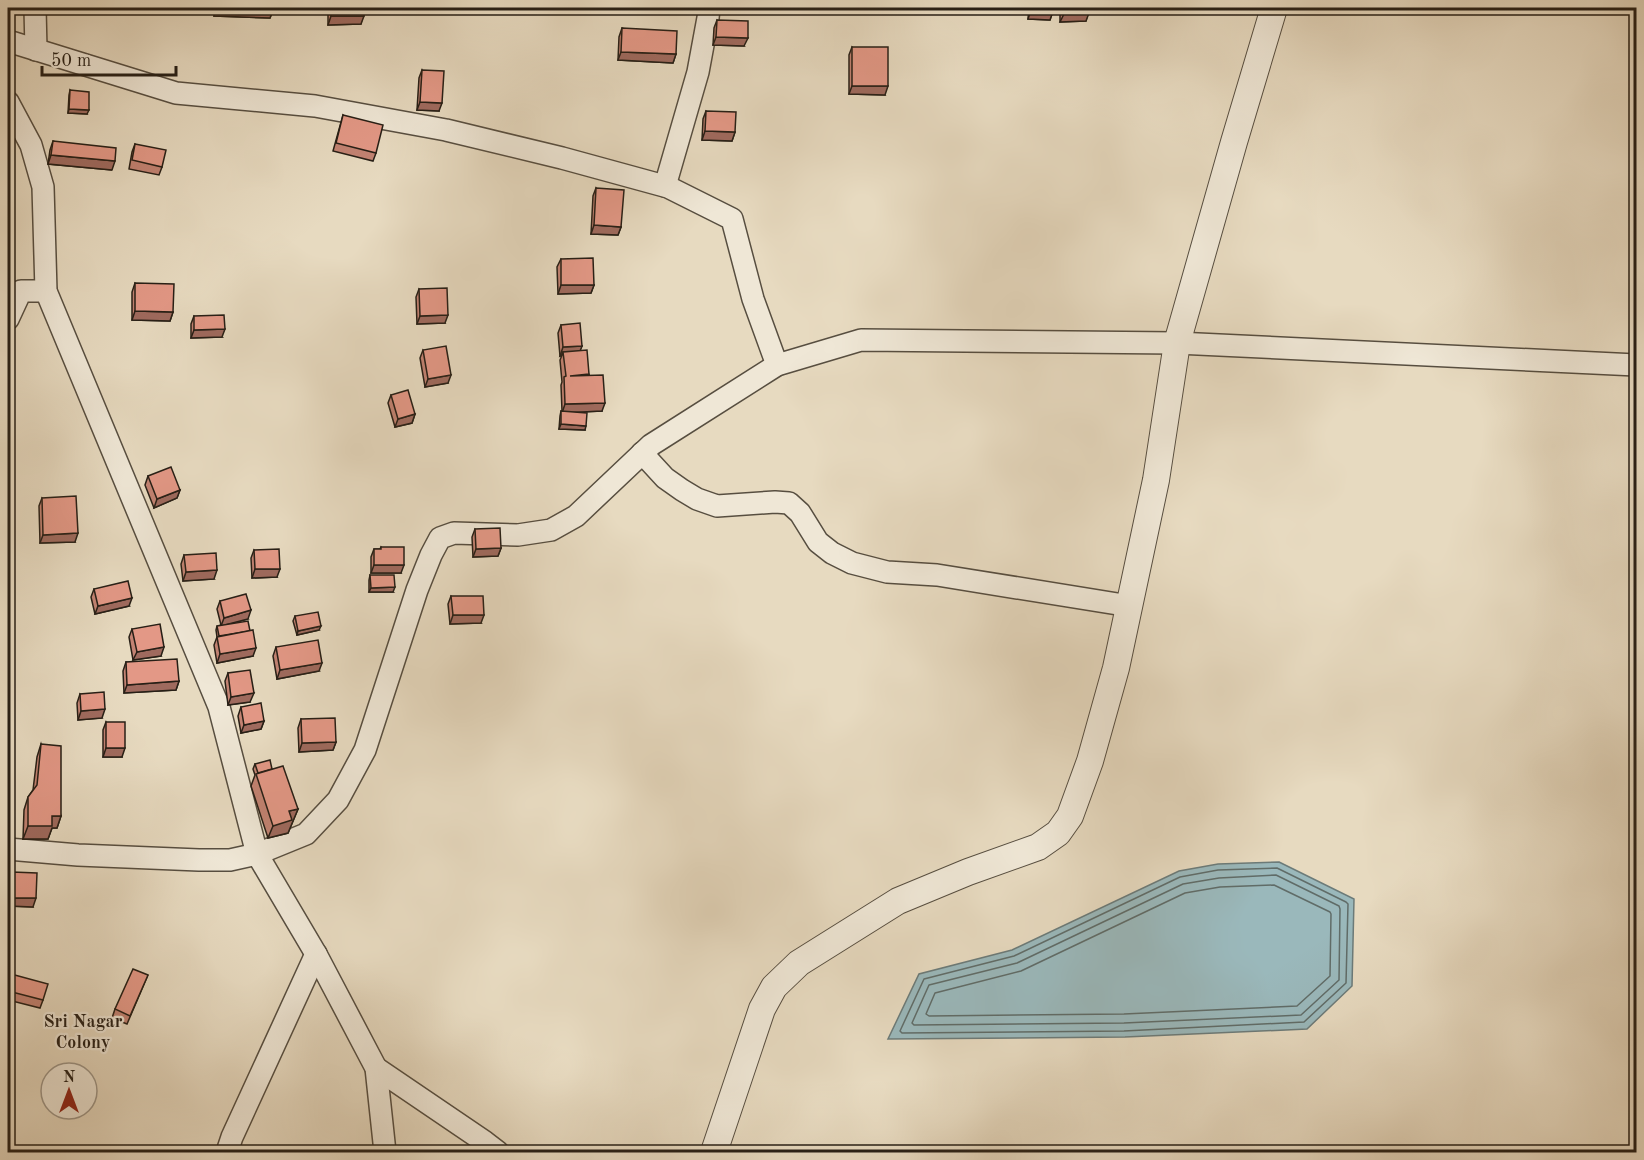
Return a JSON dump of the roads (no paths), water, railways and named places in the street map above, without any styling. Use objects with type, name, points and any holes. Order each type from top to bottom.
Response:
[{"type":"street","points":[[35,8],[36,50]]},
{"type":"street","points":[[665,186],[698,72],[709,8]]},
{"type":"street","points":[[714,1152],[762,1009],[774,987],[799,963],[898,902],[968,872],[1038,848],[1058,833],[1070,816],[1090,761],[1116,669],[1156,480],[1177,343],[1275,8]]},
{"type":"street","points":[[8,42],[176,93],[315,106],[446,130],[665,186],[732,219],[753,299],[777,365]]},
{"type":"street","points":[[8,102],[31,145],[43,187],[46,291],[219,707],[257,854],[316,954],[376,1068],[385,1152]]},
{"type":"street","points":[[8,319],[14,289],[46,291]]},
{"type":"street","points":[[8,849],[78,855],[230,860],[257,854],[306,834],[338,800],[365,750],[417,590],[440,538],[454,533],[518,535],[551,530],[576,516],[651,445],[777,365],[861,340],[1177,343],[1636,365]]},
{"type":"street","points":[[642,453],[665,478],[697,499],[717,506],[789,503],[800,513],[818,542],[832,553],[852,563],[888,572],[937,575],[1130,606]]},
{"type":"street","points":[[226,1152],[316,954]]},
{"type":"street","points":[[376,1068],[498,1152]]},
{"type":"water","points":[[1279,862],[1354,899],[1352,986],[1307,1029],[1125,1037],[888,1039],[919,974],[1012,950],[1179,871],[1218,864]]},
{"type":"district","name":"Sri Nagar Colony","points":[[83,1031]]}]
